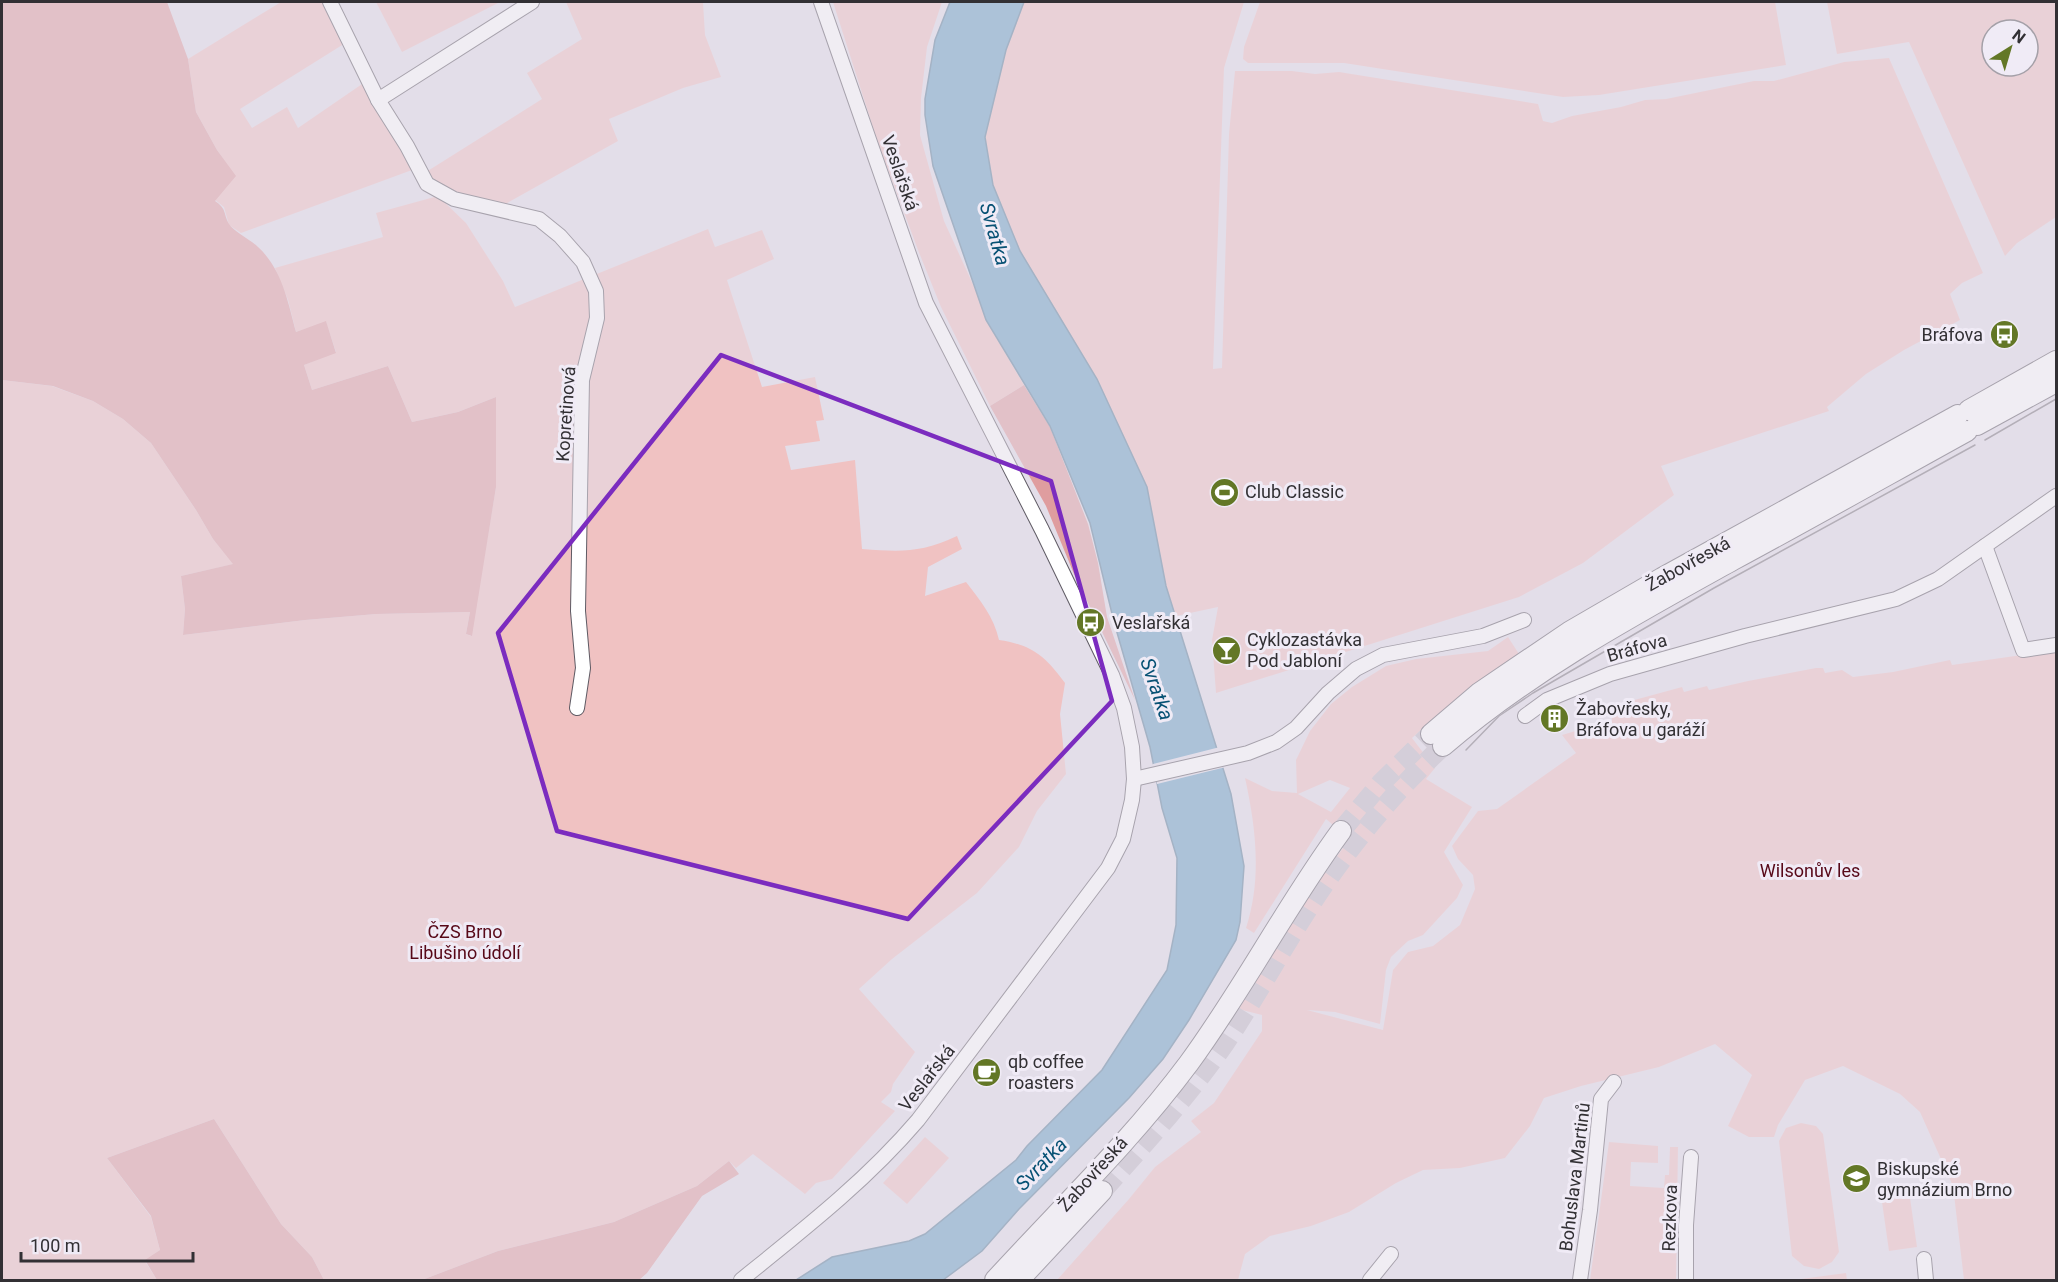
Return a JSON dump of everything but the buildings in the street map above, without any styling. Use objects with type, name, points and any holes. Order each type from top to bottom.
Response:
[{"type":"highway","name":"Žabovřeská","points":[[1437,740],[1594,639],[1968,420],[2056,361]]},
{"type":"highway","name":"Žabovřeská","points":[[1968,420],[2056,381]]},
{"type":"highway","name":"Žabovřeská","points":[[995,1281],[1145,1118],[1188,1065],[1227,1009],[1285,912],[1341,831]]},
{"type":"highway","name":"Žabovřeská","points":[[1020,1281],[1102,1191]]},
{"type":"street","name":"Kopretinová","points":[[330,2],[378,100],[407,146],[427,184],[454,199],[539,219],[560,236],[583,262],[596,291],[597,318],[582,380],[578,611],[583,668],[577,708]]},
{"type":"street","points":[[378,100],[532,2]]},
{"type":"street","name":"Veslařská","points":[[741,1281],[864,1178],[918,1120],[1108,868],[1123,839],[1134,780],[1132,747],[1124,708],[1112,675],[1042,530],[926,303],[821,2]]},
{"type":"street","name":"Bráfova","points":[[1525,716],[1546,700],[1610,674],[1745,636],[1896,599],[1938,579],[2056,496]]},
{"type":"street","points":[[1985,546],[2023,650],[2056,645]]},
{"type":"street","points":[[1134,780],[1258,750],[1287,735],[1356,669],[1383,655],[1483,636],[1524,620]]},
{"type":"street","name":"Bohuslava Martinů","points":[[1580,1281],[1601,1099],[1614,1082]]},
{"type":"street","name":"Rezkova","points":[[1686,1281],[1686,1225],[1691,1157]]},
{"type":"street","points":[[1370,1281],[1391,1254]]},
{"type":"street","points":[[1924,1259],[1926,1281]]},
{"type":"highlighted area","points":[[721,355],[1051,481],[1112,701],[908,919],[557,831],[498,633]]},
{"type":"green space","points":[[281,2],[327,2],[347,42],[240,109],[252,128],[287,107],[298,128],[365,82],[406,149],[412,170],[241,233],[229,225],[224,207],[215,200],[235,176],[217,150],[196,112],[188,59]]},
{"type":"green space","points":[[376,2],[500,2],[402,52]]},
{"type":"green space","points":[[566,2],[703,2],[705,35],[721,77],[683,88],[609,119],[618,141],[500,207],[462,199],[434,184],[426,172],[542,99],[527,73],[582,39]]},
{"type":"green space","points":[[833,2],[942,2],[927,47],[921,98],[920,135],[944,221],[976,291],[986,320],[1024,385],[990,406],[941,307],[918,250],[877,140]]},
{"type":"green space","points":[[1024,2],[1244,2],[1224,68],[1213,369],[1222,368],[1229,134],[1235,71],[1292,71],[1315,74],[1339,72],[1538,104],[1543,121],[1552,123],[1572,116],[1645,100],[1666,99],[1754,81],[1774,81],[1844,62],[1889,58],[1983,273],[1962,283],[1950,294],[1960,320],[1904,350],[1866,374],[1827,407],[1829,411],[1661,466],[1674,495],[1583,563],[1519,597],[1216,693],[1212,640],[1218,607],[1176,616],[1166,586],[1147,487],[1097,379],[1020,251],[993,185],[985,137],[1006,50]]},
{"type":"green space","points":[[1260,2],[1775,2],[1786,65],[1599,95],[1563,97],[1344,63],[1248,63],[1243,59],[1244,47]]},
{"type":"green space","points":[[1827,2],[2056,2],[2056,217],[2017,243],[2005,256],[1909,42],[1837,54]]},
{"type":"green space","name":"ČZS Brno Libušino údolí","points":[[438,196],[466,223],[503,281],[515,307],[708,229],[715,247],[762,230],[774,259],[727,280],[762,387],[815,377],[824,420],[816,421],[820,441],[785,446],[791,470],[855,460],[862,549],[911,550],[932,546],[957,536],[962,549],[928,567],[925,596],[966,582],[990,616],[999,640],[1020,645],[1037,653],[1058,674],[1065,683],[1060,714],[1066,774],[1037,811],[1019,847],[977,893],[892,959],[859,989],[915,1052],[893,1084],[891,1092],[881,1102],[895,1111],[832,1179],[816,1183],[805,1194],[753,1154],[736,1168],[729,1161],[697,1186],[614,1222],[498,1251],[422,1280],[324,1280],[312,1257],[281,1224],[214,1119],[107,1158],[151,1217],[160,1250],[145,1261],[157,1280],[2,1280],[2,380],[52,386],[93,401],[123,419],[151,443],[213,539],[234,564],[181,576],[185,609],[183,635],[376,614],[470,612],[466,634],[471,636],[496,487],[496,397],[458,412],[412,422],[388,366],[312,390],[304,365],[336,352],[326,322],[296,332],[288,300],[275,268],[383,237],[376,213]]},
{"type":"green space","name":"Wilsonův les","points":[[1508,637],[1519,654],[1437,716],[1412,738],[1435,768],[1426,779],[1472,807],[1444,852],[1463,885],[1457,898],[1423,935],[1408,941],[1391,957],[1386,970],[1380,1024],[1335,1012],[1307,1010],[1383,1030],[1393,970],[1408,952],[1433,946],[1460,925],[1475,889],[1473,875],[1458,859],[1452,846],[1478,811],[1497,809],[1576,753],[1562,735],[1612,720],[1611,711],[1628,707],[1627,702],[1682,687],[1684,692],[1707,686],[1709,690],[1816,668],[1823,668],[1825,673],[1842,670],[1853,677],[1893,672],[1950,660],[1952,665],[2056,650],[2056,1280],[1964,1280],[1953,1186],[1920,1112],[1900,1094],[1843,1066],[1805,1080],[1778,1125],[1774,1137],[1749,1137],[1728,1126],[1752,1075],[1715,1044],[1659,1067],[1581,1086],[1544,1098],[1530,1126],[1505,1158],[1460,1168],[1423,1170],[1396,1183],[1349,1212],[1311,1226],[1270,1236],[1245,1254],[1238,1280],[1057,1280],[1155,1167],[1201,1132],[1191,1121],[1214,1103],[1262,1031],[1262,1015],[1238,1009],[1306,897],[1350,839],[1326,819],[1254,933],[1246,928],[1254,891],[1256,853],[1245,778],[1272,791],[1297,793],[1296,760],[1310,731],[1331,704],[1352,687],[1386,666],[1416,659],[1488,651]],"holes":[[[1330,780],[1350,788],[1331,812],[1298,794]]]},
{"type":"green space","points":[[1801,1123],[1816,1126],[1823,1134],[1839,1252],[1832,1262],[1819,1269],[1804,1266],[1792,1256],[1779,1141],[1786,1128]]},
{"type":"green space","points":[[925,1137],[949,1158],[907,1204],[883,1183]]},
{"type":"green space","points":[[1609,1142],[1658,1146],[1658,1163],[1631,1162],[1630,1186],[1664,1188],[1665,1175],[1669,1175],[1670,1147],[1678,1147],[1676,1280],[1590,1280]]},
{"type":"green space","points":[[1909,1191],[1917,1247],[1889,1251],[1881,1195]]},
{"type":"green space","points":[[1846,1273],[1847,1280],[1801,1280],[1801,1279]]},
{"type":"shaded area","points":[[2,2],[167,2],[188,59],[196,112],[217,150],[236,176],[215,201],[223,209],[231,227],[258,247],[273,265],[283,286],[296,332],[326,321],[336,353],[304,365],[312,390],[388,366],[412,422],[458,412],[496,397],[496,487],[472,636],[466,634],[470,612],[376,614],[183,635],[185,609],[181,576],[233,564],[213,539],[151,443],[123,419],[93,401],[53,386],[2,380]]},
{"type":"shaded area","points":[[1024,385],[1050,427],[1088,524],[1098,563],[1107,617],[1135,700],[1074,574],[1046,506],[990,406]]},
{"type":"shaded area","points":[[214,1119],[281,1224],[312,1257],[324,1280],[157,1280],[145,1260],[160,1250],[151,1216],[107,1158]]},
{"type":"shaded area","points":[[729,1161],[739,1174],[702,1196],[647,1273],[639,1280],[422,1280],[498,1251],[614,1222],[697,1186]]},
{"type":"water","name":"Svratka","points":[[950,2],[1024,2],[1006,50],[985,137],[993,185],[1020,251],[1097,379],[1147,487],[1166,586],[1231,794],[1244,866],[1240,922],[1236,940],[1163,1059],[1129,1098],[1019,1209],[982,1251],[943,1280],[796,1280],[832,1257],[909,1241],[925,1234],[1016,1160],[1102,1070],[1167,970],[1176,925],[1177,858],[1162,808],[1150,747],[1114,622],[1090,523],[1050,426],[986,320],[933,166],[925,115],[925,99],[935,40]]},
{"type":"pier","points":[[1220,747],[1226,767],[1154,783],[1150,766],[1153,764]]},
{"type":"tunnel","points":[[1341,831],[1381,783],[1431,734]]},
{"type":"tunnel","points":[[1102,1191],[1166,1119],[1211,1063],[1319,892],[1347,853],[1393,798],[1443,746]]},
{"type":"tram line","points":[[1985,440],[2056,399]]},
{"type":"tram line","points":[[1466,750],[1499,716],[1533,693],[1714,588],[1975,445]]},
{"type":"place","name":"Bráfova","points":[[2004,335]]},
{"type":"place","name":"Club Classic","points":[[1224,492]]},
{"type":"place","name":"Veslařská","points":[[1091,623]]},
{"type":"place","name":"Cyklozastávka Pod Jabloní","points":[[1226,650]]},
{"type":"place","name":"Žabovřesky, Bráfova u garáží","points":[[1555,719]]},
{"type":"place","name":"qb coffee roasters","points":[[987,1072]]},
{"type":"place","name":"Biskupské gymnázium Brno","points":[[1856,1179]]}]
